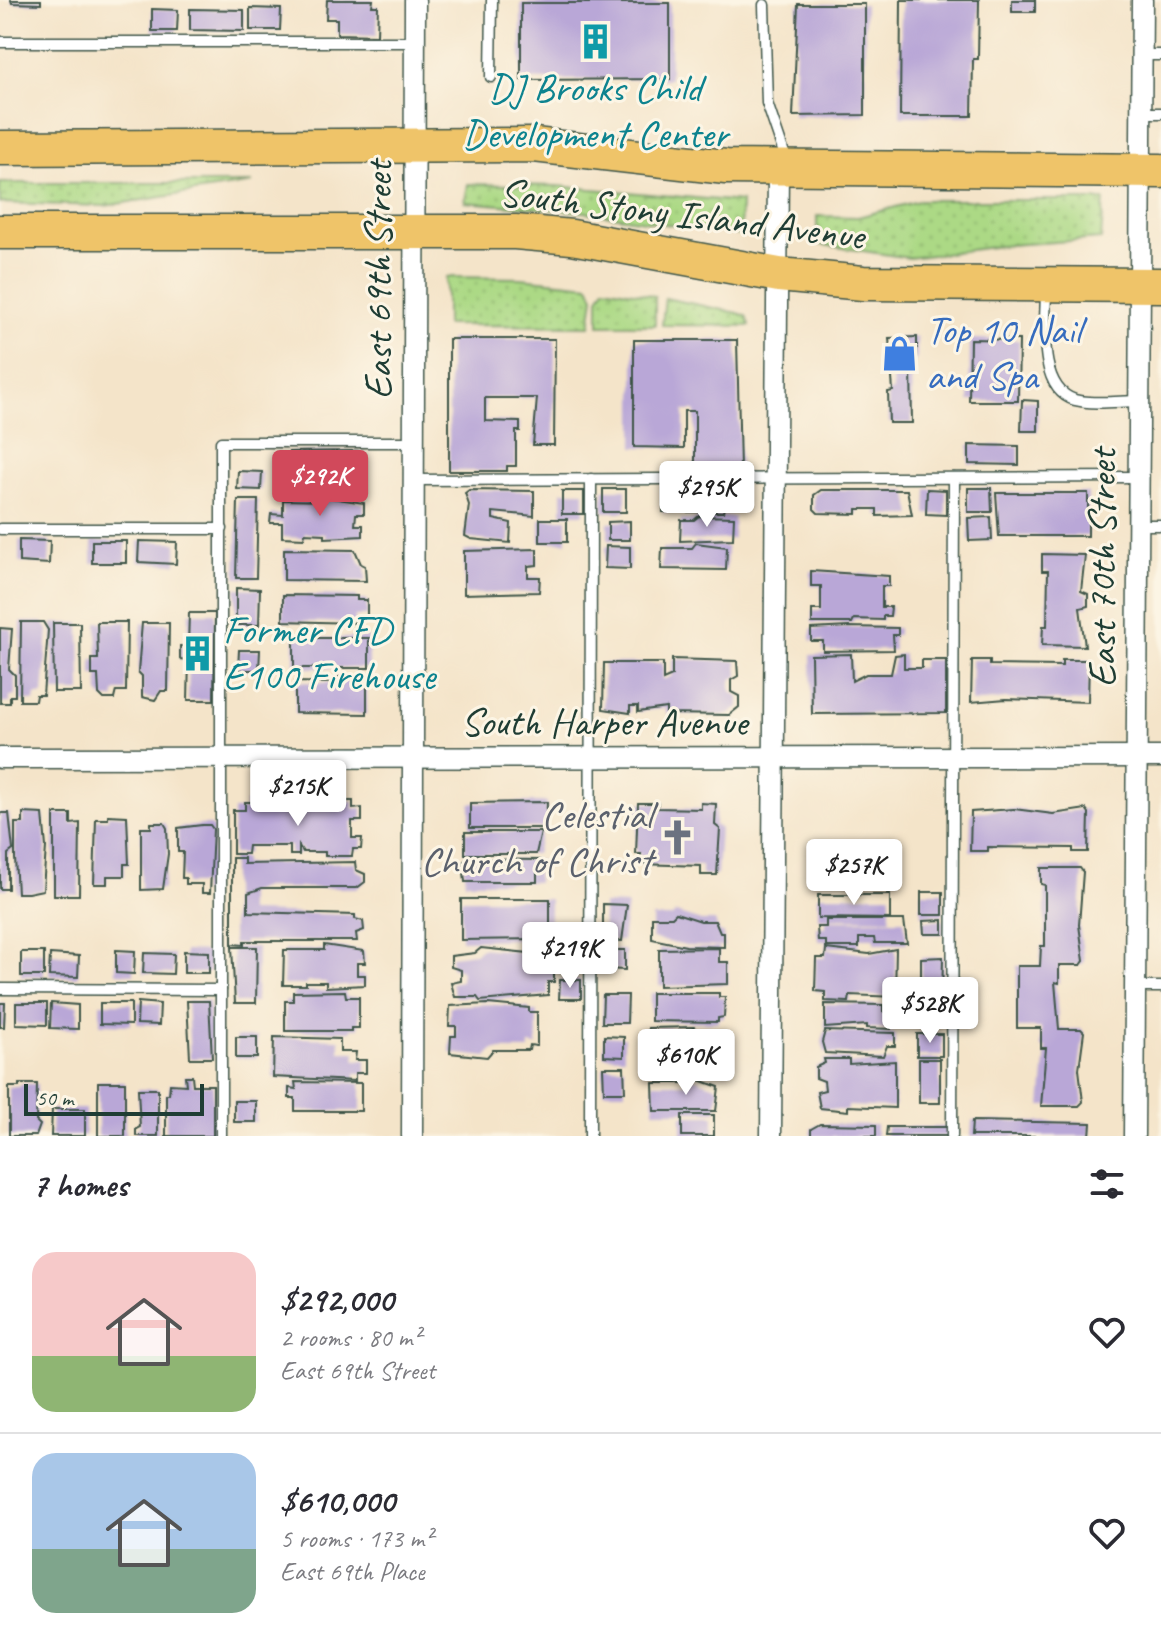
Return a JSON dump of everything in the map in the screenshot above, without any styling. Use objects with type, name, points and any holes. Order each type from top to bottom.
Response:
[{"type":"highway","name":"South Stony Island Avenue","points":[[0,148],[534,145],[681,163],[1151,171]]},
{"type":"highway","name":"South Stony Island Avenue","points":[[0,232],[414,232],[572,237],[779,275],[863,283],[1150,285]]},
{"type":"street","name":"East 69th Street","points":[[412,1136],[415,0]]},
{"type":"street","name":"East 70th Street","points":[[1134,1136],[1139,401],[1150,285],[1152,113],[1151,55],[1142,0]]},
{"type":"street","points":[[771,1136],[771,757],[779,275],[784,167]]},
{"type":"street","name":"South Harper Avenue","points":[[0,758],[1161,757]]},
{"type":"lane","points":[[491,77],[492,0]]},
{"type":"lane","points":[[764,5],[767,103],[784,167]]},
{"type":"lane","points":[[0,42],[415,42]]},
{"type":"lane","points":[[1046,284],[1047,357],[1058,387],[1066,396],[1079,401],[1139,401]]},
{"type":"lane","points":[[221,1136],[221,442],[414,442]]},
{"type":"lane","points":[[414,480],[1139,477]]},
{"type":"lane","points":[[952,1136],[954,478]]},
{"type":"lane","points":[[590,1136],[591,479]]},
{"type":"lane","points":[[1138,525],[1161,525]]},
{"type":"lane","points":[[0,529],[222,529]]},
{"type":"lane","points":[[1135,987],[1161,987]]},
{"type":"lane","points":[[0,989],[221,990]]},
{"type":"green space","points":[[0,183],[253,183],[104,206],[0,203]]},
{"type":"green space","points":[[468,184],[557,186],[741,202],[740,235],[585,212],[465,202]]},
{"type":"green space","points":[[922,200],[1104,200],[1101,239],[1008,245],[909,258],[817,244],[817,216],[858,217]]},
{"type":"green space","points":[[446,277],[521,278],[589,285],[594,297],[590,326],[446,325]]},
{"type":"green space","points":[[605,287],[655,296],[655,325],[599,325],[599,298]]},
{"type":"green space","points":[[665,298],[738,313],[746,316],[750,326],[662,325]]},
{"type":"building","points":[[11,0],[41,0],[41,4],[12,3]]},
{"type":"building","points":[[327,0],[373,0],[372,6],[378,6],[377,35],[337,34],[337,19],[326,19]]},
{"type":"building","points":[[901,0],[979,0],[978,59],[973,59],[972,116],[900,116]]},
{"type":"building","points":[[1012,0],[1035,0],[1035,12],[1012,12]]},
{"type":"building","name":"DJ Brooks Child Development Center","points":[[521,3],[670,3],[670,79],[521,80]]},
{"type":"building","points":[[798,4],[865,4],[865,115],[793,116]]},
{"type":"building","points":[[250,8],[281,9],[280,30],[250,30]]},
{"type":"building","points":[[152,9],[178,10],[177,31],[152,31]]},
{"type":"building","points":[[190,9],[244,10],[244,31],[190,30]]},
{"type":"building","points":[[917,337],[917,357],[911,368],[912,423],[889,423],[888,392],[893,391],[889,338]]},
{"type":"building","points":[[449,339],[555,339],[554,445],[533,445],[537,398],[485,398],[485,421],[520,422],[520,431],[516,431],[516,466],[507,466],[507,471],[449,471]]},
{"type":"building","points":[[970,339],[1019,340],[1018,401],[969,401]]},
{"type":"building","points":[[634,340],[737,340],[740,469],[695,469],[695,411],[684,411],[684,448],[634,447]]},
{"type":"building","points":[[1022,400],[1038,401],[1038,431],[1021,431]]},
{"type":"building","points":[[969,445],[1019,446],[1019,465],[969,464]]},
{"type":"building","points":[[357,451],[365,454],[365,467],[357,467],[357,480],[364,480],[364,492],[328,495],[328,489],[288,486],[288,476],[281,476],[281,464],[289,464],[289,452]]},
{"type":"building","points":[[238,471],[262,472],[261,490],[237,489]]},
{"type":"building","points":[[968,488],[991,488],[992,512],[968,512]]},
{"type":"building","points":[[603,489],[626,489],[626,512],[603,512]]},
{"type":"building","points":[[663,489],[723,489],[727,499],[723,512],[663,512]]},
{"type":"building","points":[[927,489],[946,490],[946,515],[926,514]]},
{"type":"building","points":[[469,490],[534,491],[534,516],[493,512],[493,519],[511,523],[510,543],[471,539],[465,536],[469,505],[465,493]]},
{"type":"building","points":[[821,490],[907,490],[912,515],[877,516],[877,509],[857,509],[857,514],[818,513],[814,509],[814,495]]},
{"type":"building","points":[[562,491],[584,491],[584,514],[562,514]]},
{"type":"building","points":[[996,493],[1088,493],[1088,536],[999,536]]},
{"type":"building","points":[[325,497],[364,503],[364,514],[356,514],[355,525],[363,525],[363,536],[325,538],[325,534],[305,533],[304,538],[282,537],[282,523],[270,523],[271,514],[283,515],[283,500],[325,501]]},
{"type":"building","points":[[238,500],[258,500],[256,578],[236,578]]},
{"type":"building","points":[[699,516],[734,517],[733,539],[680,541],[681,520],[694,520]]},
{"type":"building","points":[[991,517],[992,540],[969,541],[968,518]]},
{"type":"building","points":[[540,519],[567,519],[567,542],[540,542]]},
{"type":"building","points":[[630,521],[630,540],[608,540],[608,522]]},
{"type":"building","points":[[19,540],[50,541],[49,564],[19,562]]},
{"type":"building","points":[[92,541],[126,541],[126,563],[92,563]]},
{"type":"building","points":[[139,541],[177,542],[176,564],[138,562]]},
{"type":"building","points":[[696,543],[727,547],[726,570],[661,569],[662,548],[692,548]]},
{"type":"building","points":[[606,546],[630,547],[630,569],[605,568]]},
{"type":"building","points":[[284,549],[355,550],[365,566],[366,581],[284,580]]},
{"type":"building","points":[[537,549],[537,565],[528,566],[528,577],[540,577],[539,592],[464,594],[464,551]]},
{"type":"building","points":[[1042,554],[1085,555],[1081,591],[1088,594],[1088,606],[1080,608],[1085,646],[1042,645],[1043,626],[1047,626],[1048,571],[1042,571]]},
{"type":"building","points":[[811,571],[889,576],[889,586],[882,586],[882,607],[891,607],[890,616],[883,616],[883,620],[854,619],[852,623],[812,623],[812,610],[821,610],[821,586],[811,586]]},
{"type":"building","points":[[236,588],[260,589],[259,625],[236,625]]},
{"type":"building","points":[[283,595],[357,596],[357,600],[367,600],[367,616],[355,616],[355,623],[283,621]]},
{"type":"building","name":"Former CFD E100 Firehouse","points":[[189,613],[215,613],[214,700],[188,700],[189,660],[180,659],[180,646],[188,646]]},
{"type":"building","points":[[21,622],[43,622],[48,630],[43,695],[36,695],[35,701],[20,701]]},
{"type":"building","points":[[97,622],[127,622],[126,691],[116,691],[114,699],[104,699],[99,694],[98,675],[92,675],[92,659],[98,659]]},
{"type":"building","points":[[53,623],[80,623],[81,692],[54,692]]},
{"type":"building","points":[[142,623],[169,623],[168,691],[161,691],[155,700],[142,697],[142,676],[138,672]]},
{"type":"building","points":[[0,628],[12,629],[9,669],[15,675],[15,696],[10,696],[10,703],[0,703]]},
{"type":"building","points":[[898,628],[898,635],[893,635],[894,650],[823,651],[823,641],[811,641],[811,629]]},
{"type":"building","points":[[294,638],[369,638],[369,668],[294,668]]},
{"type":"building","points":[[239,650],[260,650],[259,670],[238,670]]},
{"type":"building","points":[[851,654],[852,681],[866,674],[891,674],[895,655],[904,654],[904,668],[922,668],[922,660],[946,660],[946,713],[812,714],[811,655]]},
{"type":"building","points":[[672,659],[737,661],[738,676],[731,680],[731,692],[739,696],[739,707],[729,715],[666,714],[666,708],[638,712],[638,706],[630,706],[630,713],[603,709],[604,663],[663,663],[663,680],[672,676]]},
{"type":"building","points":[[972,660],[990,660],[990,665],[1062,666],[1062,660],[1089,660],[1088,702],[1006,699],[971,702]]},
{"type":"building","points":[[335,677],[360,677],[359,684],[367,684],[367,714],[295,713],[295,682],[335,683]]},
{"type":"building","points":[[307,801],[353,801],[353,809],[362,808],[362,821],[352,821],[352,838],[362,838],[361,849],[353,849],[352,856],[325,856],[325,852],[303,852],[299,846],[299,855],[290,855],[290,846],[248,846],[247,854],[233,854],[233,810],[245,810],[245,802],[262,802],[261,809],[269,809],[269,803],[285,802],[285,809],[307,810]]},
{"type":"building","points":[[547,802],[546,828],[470,828],[470,803]]},
{"type":"building","name":"Celestial Church of Christ","points":[[638,803],[658,803],[657,808],[701,809],[701,803],[716,804],[715,825],[720,829],[717,875],[701,875],[701,866],[640,864],[641,854],[636,854]]},
{"type":"building","points":[[1014,809],[1053,814],[1086,809],[1089,813],[1088,852],[1073,852],[1073,848],[988,847],[988,851],[970,851],[971,812]]},
{"type":"building","points":[[0,813],[9,813],[13,850],[8,854],[8,889],[0,889]]},
{"type":"building","points":[[23,813],[43,814],[46,847],[43,890],[17,893],[15,823],[23,823]]},
{"type":"building","points":[[54,814],[71,814],[71,824],[80,823],[79,895],[54,895]]},
{"type":"building","points":[[108,815],[127,816],[129,864],[124,864],[124,876],[107,876],[107,884],[94,884],[96,819],[108,819]]},
{"type":"building","points":[[151,823],[164,823],[167,828],[168,854],[163,889],[141,890],[141,828],[151,828]]},
{"type":"building","points":[[210,825],[213,829],[210,893],[202,893],[202,884],[186,884],[186,878],[182,878],[183,852],[178,852],[178,828]]},
{"type":"building","points":[[465,832],[541,832],[536,854],[465,854]]},
{"type":"building","points":[[232,858],[244,858],[244,864],[355,862],[356,870],[365,874],[365,882],[357,888],[262,888],[248,893],[248,912],[355,915],[355,919],[363,921],[364,930],[356,933],[357,941],[244,941],[244,945],[232,944]]},
{"type":"building","points":[[467,859],[541,860],[541,873],[537,872],[537,882],[465,882],[463,862]]},
{"type":"building","points":[[1041,868],[1080,868],[1083,872],[1079,925],[1084,961],[1081,965],[1059,965],[1059,983],[1055,982],[1059,1029],[1081,1029],[1084,1032],[1079,1069],[1083,1102],[1079,1106],[1041,1106],[1046,1048],[1041,1048],[1041,1028],[1017,1028],[1017,966],[1040,966],[1041,946],[1045,946],[1045,885],[1041,884]]},
{"type":"building","points":[[921,892],[943,892],[943,915],[921,915]]},
{"type":"building","points":[[818,895],[890,895],[890,919],[818,918]]},
{"type":"building","points":[[461,899],[550,899],[550,939],[461,940]]},
{"type":"building","points":[[603,904],[627,905],[622,941],[603,940]]},
{"type":"building","points":[[676,913],[701,921],[715,921],[720,933],[724,933],[724,947],[686,946],[652,939],[652,917],[672,917]]},
{"type":"building","points":[[826,920],[904,920],[907,943],[875,943],[874,938],[859,938],[859,947],[826,947],[826,941],[818,941],[817,927],[826,927]]},
{"type":"building","points":[[943,920],[943,934],[924,934],[923,921]]},
{"type":"building","points":[[324,945],[364,951],[365,963],[357,963],[357,975],[365,975],[365,985],[326,987],[326,982],[306,982],[306,985],[283,985],[284,950],[324,950]]},
{"type":"building","points":[[232,947],[257,947],[256,1003],[235,1003]]},
{"type":"building","points":[[481,948],[548,955],[548,969],[554,969],[554,982],[548,982],[548,995],[480,1001],[477,997],[455,997],[451,983],[461,981],[461,970],[451,967],[451,956],[475,953]]},
{"type":"building","points":[[719,948],[719,962],[728,962],[728,984],[659,986],[659,949]]},
{"type":"building","points":[[826,949],[869,954],[896,949],[895,997],[850,995],[849,1002],[825,1001],[825,992],[815,991],[816,958],[825,958]]},
{"type":"building","points":[[116,950],[135,951],[134,974],[116,973]]},
{"type":"building","points":[[583,950],[582,971],[561,971],[562,951]]},
{"type":"building","points":[[604,950],[625,950],[625,970],[604,969]]},
{"type":"building","points":[[184,951],[209,952],[209,973],[184,973]]},
{"type":"building","points":[[21,952],[44,952],[44,976],[21,976]]},
{"type":"building","points":[[144,953],[174,954],[173,974],[143,973]]},
{"type":"building","points":[[50,954],[79,956],[78,977],[49,976]]},
{"type":"building","points":[[943,957],[942,1001],[921,1001],[921,958]]},
{"type":"building","points":[[560,980],[581,980],[581,999],[559,999]]},
{"type":"building","points":[[345,991],[346,997],[359,997],[359,1028],[351,1028],[351,1031],[285,1031],[285,1001],[293,1001],[293,992]]},
{"type":"building","points":[[651,993],[719,993],[719,997],[725,997],[724,1017],[718,1018],[718,1022],[651,1021]]},
{"type":"building","points":[[603,995],[628,995],[627,1023],[602,1023]]},
{"type":"building","points":[[187,1001],[209,1001],[212,1058],[190,1058]]},
{"type":"building","points":[[138,1002],[160,1004],[159,1025],[137,1024]]},
{"type":"building","points":[[0,1003],[5,1003],[4,1027],[0,1027]]},
{"type":"building","points":[[16,1003],[47,1003],[47,1025],[16,1024]]},
{"type":"building","points":[[51,1003],[78,1005],[78,1029],[50,1028]]},
{"type":"building","points":[[100,1003],[131,1003],[131,1025],[100,1024]]},
{"type":"building","points":[[488,1004],[529,1008],[529,1012],[537,1012],[537,1046],[530,1045],[529,1050],[493,1050],[487,1057],[450,1053],[451,1036],[456,1036],[456,1026],[449,1026],[450,1006]]},
{"type":"building","points":[[825,1004],[883,1005],[883,1012],[891,1012],[891,1029],[867,1028],[867,1025],[825,1028]]},
{"type":"building","points":[[694,1027],[699,1031],[713,1031],[720,1037],[723,1056],[649,1053],[648,1028]]},
{"type":"building","points":[[825,1031],[895,1033],[895,1046],[887,1046],[883,1056],[825,1053],[822,1042]]},
{"type":"building","points":[[917,1034],[942,1034],[942,1056],[917,1056]]},
{"type":"building","points":[[604,1036],[624,1037],[624,1057],[604,1056]]},
{"type":"building","points":[[236,1037],[257,1037],[257,1058],[236,1058]]},
{"type":"building","points":[[274,1037],[340,1039],[340,1052],[356,1052],[355,1060],[366,1060],[366,1073],[355,1073],[355,1081],[273,1077]]},
{"type":"building","points":[[824,1059],[849,1059],[849,1064],[895,1061],[895,1108],[848,1106],[848,1111],[820,1108],[817,1092],[825,1090],[824,1081],[816,1078],[816,1067],[825,1063]]},
{"type":"building","points":[[919,1059],[940,1059],[940,1103],[919,1103]]},
{"type":"building","points":[[603,1067],[624,1067],[625,1092],[604,1092]]},
{"type":"building","points":[[185,1076],[192,1076],[193,1085],[213,1085],[213,1136],[166,1136],[166,1094],[169,1094],[170,1084],[186,1085]]},
{"type":"building","points":[[694,1078],[719,1087],[716,1111],[654,1111],[653,1083],[689,1083]]},
{"type":"building","points":[[98,1082],[125,1082],[125,1136],[98,1136]]},
{"type":"building","points":[[295,1082],[361,1083],[361,1111],[295,1111],[295,1098],[289,1098],[289,1088],[296,1089]]},
{"type":"building","points":[[19,1084],[37,1084],[36,1121],[40,1125],[36,1136],[9,1136],[9,1087],[19,1087]]},
{"type":"building","points":[[138,1089],[158,1089],[158,1136],[136,1136],[136,1129],[140,1127]]},
{"type":"building","points":[[234,1101],[256,1101],[256,1122],[234,1122]]},
{"type":"building","points":[[52,1109],[85,1109],[85,1136],[51,1136]]},
{"type":"building","points":[[682,1115],[714,1115],[714,1136],[682,1136]]},
{"type":"building","points":[[972,1121],[1091,1123],[1090,1136],[971,1136]]},
{"type":"building","points":[[820,1124],[876,1125],[876,1136],[811,1136],[811,1129]]},
{"type":"building","points":[[887,1127],[947,1127],[947,1136],[886,1136]]},
{"type":"place","name":"DJ Brooks Child Development Center","points":[[595,41]]},
{"type":"place","name":"Top 10 Nail and Spa","points":[[900,353]]},
{"type":"place","name":"Former CFD E100 Firehouse","points":[[197,653]]},
{"type":"place","name":"Celestial Church of Christ","points":[[678,838]]}]
